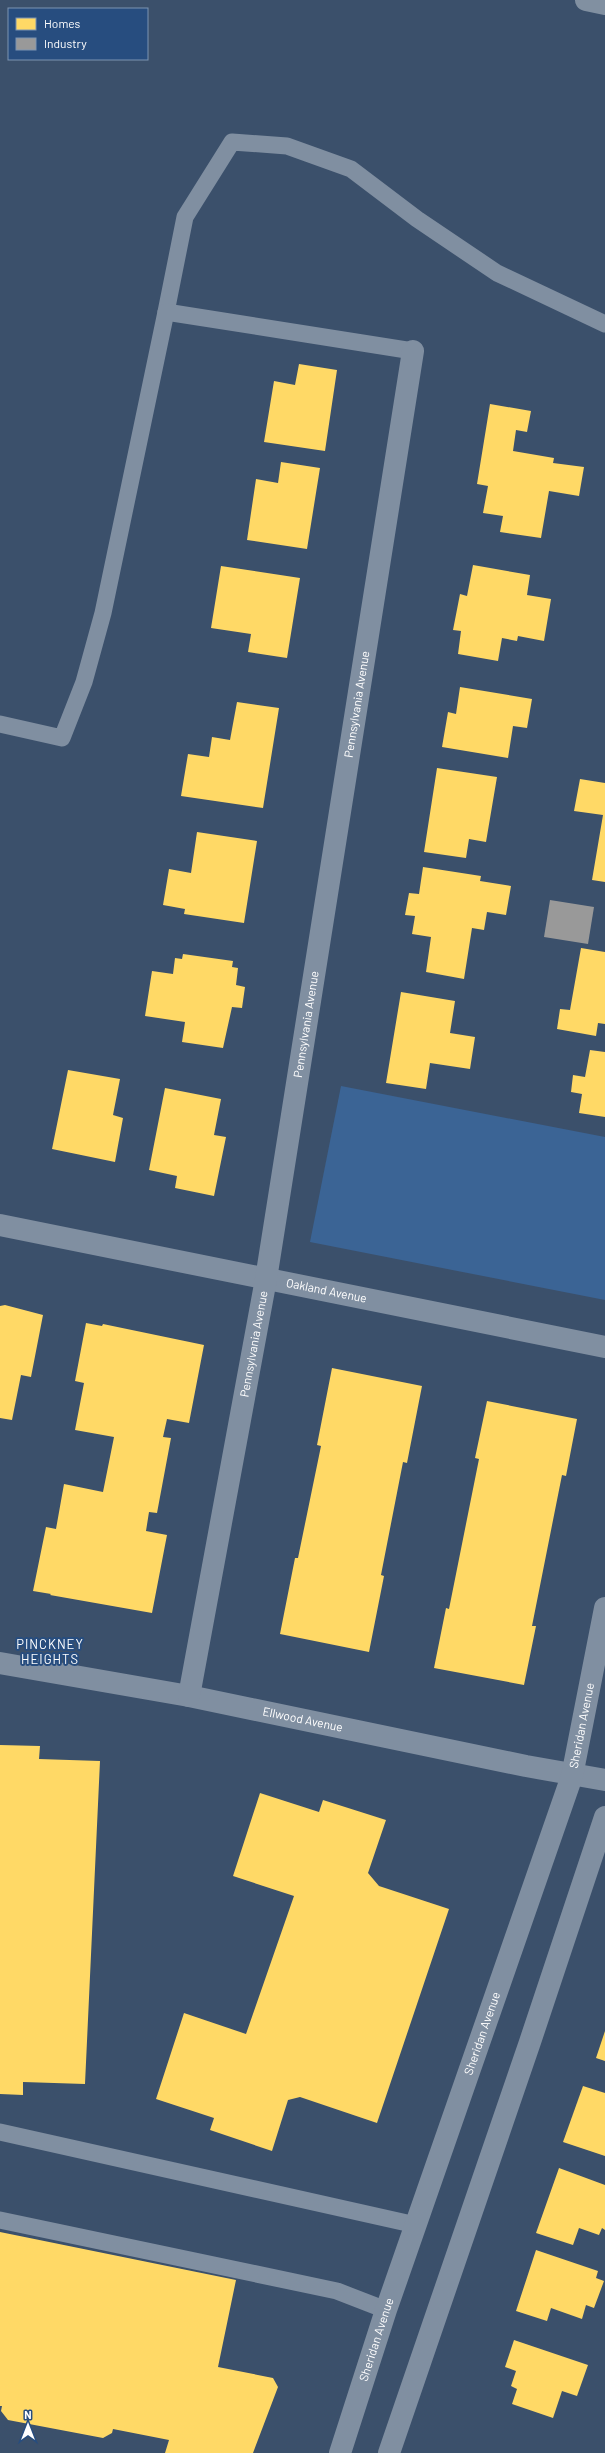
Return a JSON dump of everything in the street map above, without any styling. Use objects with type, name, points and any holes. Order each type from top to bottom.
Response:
[{"type":"highway","points":[[586,0],[605,4]]},
{"type":"street","name":"Pennsylvania Avenue","points":[[189,1696],[266,1279],[413,350]]},
{"type":"street","name":"Oakland Avenue","points":[[0,1225],[605,1347]]},
{"type":"street","name":"Sheridan Avenue","points":[[340,2453],[386,2310],[572,1776],[605,1608]]},
{"type":"street","name":"Ellwood Avenue","points":[[0,1663],[189,1696],[572,1776],[605,1780]]},
{"type":"street","points":[[389,2453],[530,2042],[605,1817]]},
{"type":"lane","points":[[0,724],[62,738],[84,682],[103,614],[185,217],[232,142],[287,146],[351,169],[417,219],[497,272],[605,324]]},
{"type":"lane","points":[[166,312],[413,350]]},
{"type":"lane","points":[[0,2132],[416,2225]]},
{"type":"lane","points":[[0,2220],[336,2291],[386,2310]]},
{"type":"shaded area","points":[[341,1086],[605,1137],[605,1300],[310,1242]]},
{"type":"building: Homes","points":[[299,364],[337,370],[325,451],[264,442],[274,381],[295,385]]},
{"type":"building: Homes","points":[[490,404],[531,411],[527,432],[516,430],[513,451],[554,458],[553,463],[584,467],[579,496],[549,491],[541,538],[500,532],[503,516],[483,513],[488,486],[477,484]]},
{"type":"building: Homes","points":[[281,462],[320,468],[307,549],[247,540],[256,479],[278,483]]},
{"type":"building: Homes","points":[[473,565],[530,575],[527,595],[551,599],[544,641],[518,636],[517,641],[502,638],[498,661],[458,654],[461,631],[453,630],[460,594],[467,596]]},
{"type":"building: Homes","points":[[221,566],[300,578],[287,658],[248,652],[251,634],[211,628]]},
{"type":"building: Homes","points":[[460,687],[532,699],[527,728],[513,726],[508,758],[442,747],[448,712],[456,714]]},
{"type":"building: Homes","points":[[237,702],[279,708],[263,808],[181,796],[188,754],[209,757],[212,737],[230,740]]},
{"type":"building: Homes","points":[[437,768],[497,777],[486,842],[469,839],[466,858],[424,852]]},
{"type":"building: Homes","points":[[580,779],[605,783],[605,882],[592,880],[603,815],[574,811]]},
{"type":"building: Homes","points":[[197,832],[257,841],[244,923],[184,914],[185,909],[163,905],[169,869],[191,873]]},
{"type":"building: Homes","points":[[423,867],[481,876],[480,881],[511,886],[506,915],[487,912],[484,930],[472,928],[464,979],[426,972],[431,937],[412,934],[415,916],[405,915],[409,893],[419,894]]},
{"type":"building: Homes","points":[[581,948],[605,952],[605,1024],[598,1023],[596,1036],[557,1029],[560,1009],[570,1010]]},
{"type":"building: Homes","points":[[183,954],[233,961],[232,967],[238,968],[236,985],[245,987],[242,1008],[232,1007],[223,1048],[182,1042],[185,1022],[145,1016],[152,971],[173,974],[175,958],[182,959]]},
{"type":"building: Homes","points":[[401,992],[455,1001],[450,1033],[475,1037],[470,1069],[430,1063],[426,1089],[386,1083]]},
{"type":"building: Homes","points":[[590,1050],[605,1052],[605,1117],[579,1113],[582,1094],[571,1092],[573,1075],[585,1077]]},
{"type":"building: Homes","points":[[68,1070],[120,1079],[113,1115],[123,1118],[115,1162],[52,1149]]},
{"type":"building: Homes","points":[[165,1088],[221,1099],[214,1135],[226,1137],[214,1196],[175,1188],[177,1176],[149,1170]]},
{"type":"building: Homes","points":[[5,1305],[43,1315],[31,1377],[21,1375],[12,1420],[0,1418],[0,1306]]},
{"type":"building: Homes","points":[[86,1323],[102,1326],[103,1324],[204,1345],[189,1423],[167,1419],[163,1437],[171,1438],[157,1513],[149,1512],[146,1531],[167,1535],[152,1613],[33,1591],[46,1527],[56,1529],[64,1484],[103,1492],[114,1437],[75,1430],[84,1383],[75,1381]]},
{"type":"building: Homes","points":[[332,1368],[422,1386],[407,1463],[403,1462],[381,1575],[384,1576],[369,1652],[280,1634],[295,1558],[298,1558],[321,1446],[317,1445]]},
{"type":"building: Homes","points":[[487,1401],[577,1419],[566,1476],[562,1475],[532,1626],[536,1626],[524,1685],[434,1668],[446,1608],[449,1609],[479,1459],[475,1458]]},
{"type":"building: Homes","points":[[0,1745],[40,1746],[39,1759],[100,1761],[85,2084],[23,2082],[23,2095],[0,2094]]},
{"type":"building: Homes","points":[[260,1793],[319,1812],[323,1800],[386,1820],[368,1873],[379,1886],[449,1909],[377,2123],[300,2097],[288,2100],[272,2151],[210,2130],[214,2118],[156,2099],[184,2013],[246,2034],[294,1896],[233,1876]]},
{"type":"building: Homes","points":[[605,2031],[605,2061],[596,2058]]},
{"type":"building: Homes","points":[[583,2086],[605,2093],[605,2156],[563,2142]]},
{"type":"building: Homes","points":[[559,2168],[605,2185],[605,2230],[602,2228],[599,2235],[579,2228],[573,2245],[536,2233]]},
{"type":"building: Homes","points":[[0,2232],[236,2280],[218,2367],[273,2378],[278,2387],[253,2453],[165,2453],[169,2440],[113,2429],[112,2433],[103,2438],[8,2420],[1,2411],[2,2406],[0,2406]]},
{"type":"building: Homes","points":[[536,2250],[598,2271],[596,2278],[604,2281],[594,2308],[586,2305],[582,2319],[551,2308],[547,2321],[516,2311]]},
{"type":"building: Homes","points":[[514,2340],[588,2365],[577,2396],[562,2391],[553,2418],[512,2404],[517,2389],[511,2386],[516,2371],[505,2367]]},
{"type":"building: Industry","points":[[550,900],[594,907],[588,944],[544,937]]},
{"type":"district","name":"PINCKNEY HEIGHTS","points":[[50,1652]]}]
